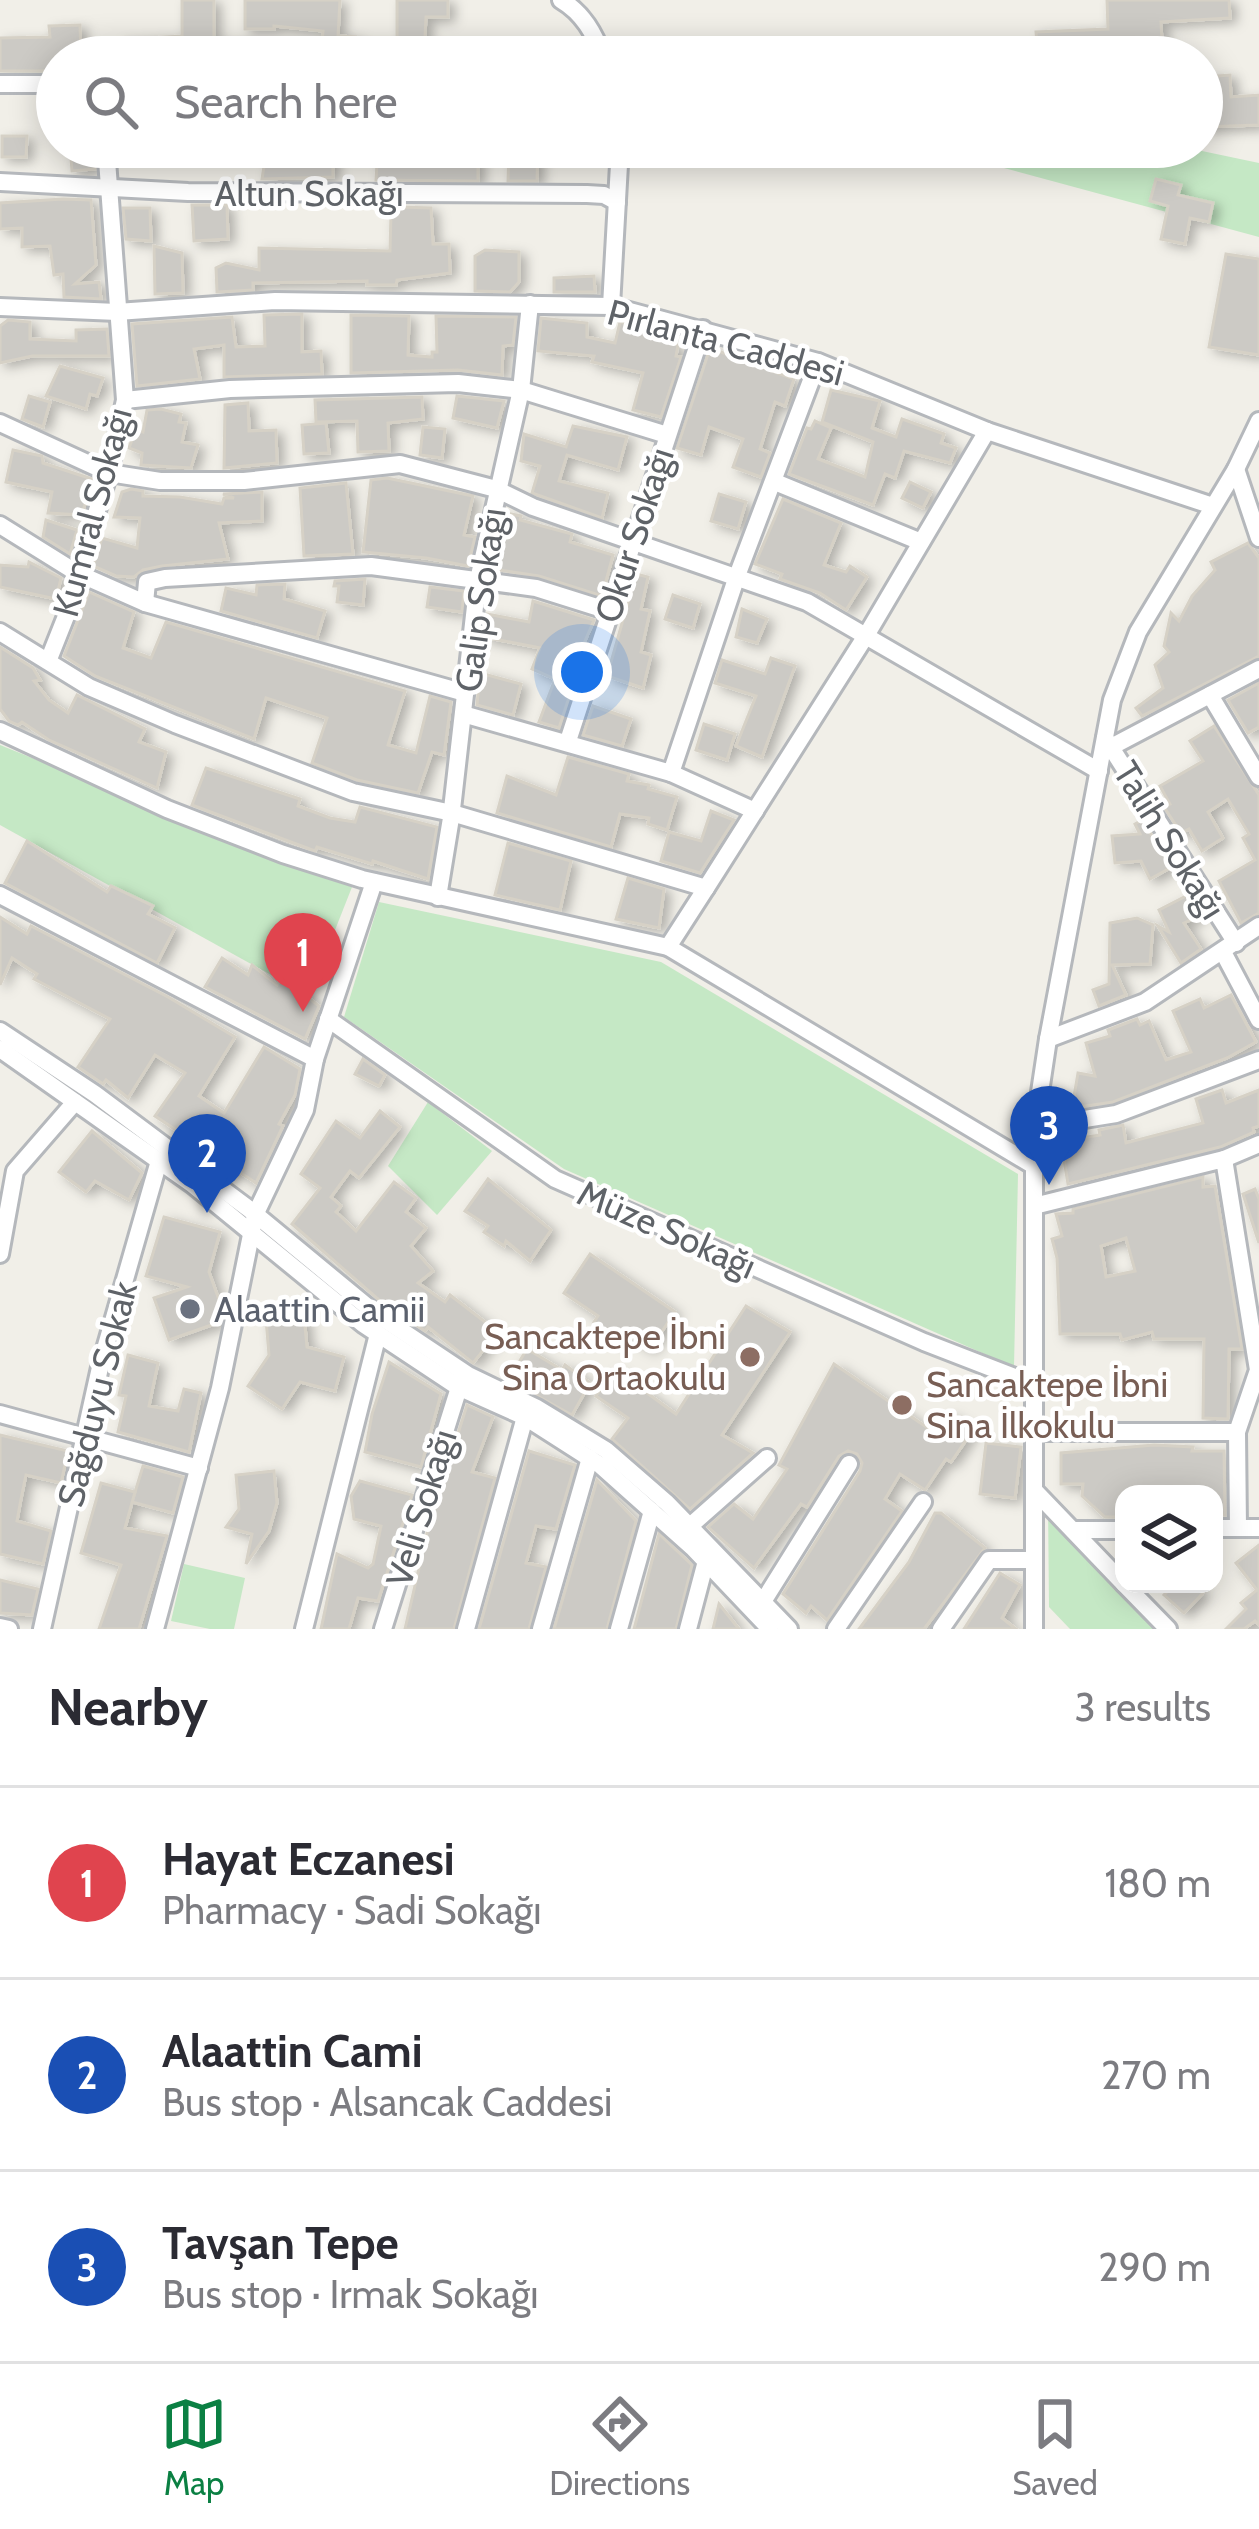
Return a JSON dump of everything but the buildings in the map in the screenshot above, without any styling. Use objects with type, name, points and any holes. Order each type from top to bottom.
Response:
[{"type":"street","points":[[561,0],[576,9],[595,36]]},
{"type":"street","points":[[0,84],[36,84]]},
{"type":"street","name":"Kumral Sokağı","points":[[50,659],[80,581],[76,573],[109,472],[125,400],[107,168]]},
{"type":"street","points":[[611,306],[619,168]]},
{"type":"street","name":"Altun Sokağı","points":[[0,182],[188,192],[587,194],[617,202]]},
{"type":"street","name":"Pırlanta Caddesi","points":[[0,307],[118,312],[275,301],[611,306],[818,362],[987,431],[1214,506]]},
{"type":"street","name":"Galip Sokağı","points":[[438,897],[478,580],[521,390],[530,304]]},
{"type":"street","name":"Okur Sokağı","points":[[568,741],[703,329]]},
{"type":"street","points":[[670,773],[736,576],[818,362]]},
{"type":"street","points":[[125,400],[230,389],[425,382],[521,390],[667,435]]},
{"type":"street","points":[[1034,1629],[1034,1166],[1048,1039],[1108,742],[1112,700],[1138,632],[1236,469],[1259,421]]},
{"type":"street","points":[[0,423],[109,472],[160,481],[244,482],[400,464],[496,489],[533,507],[807,602],[1099,771]]},
{"type":"street","points":[[668,947],[867,634],[987,431]]},
{"type":"street","points":[[1236,469],[1259,538]]},
{"type":"street","points":[[775,482],[921,542]]},
{"type":"street","points":[[0,525],[76,573],[146,603],[465,693]]},
{"type":"street","points":[[146,603],[147,582],[165,578],[371,566],[536,588],[609,611]]},
{"type":"street","points":[[0,632],[89,686],[353,792],[452,813],[706,888]]},
{"type":"street","points":[[1108,742],[1259,669]]},
{"type":"street","points":[[1210,695],[1259,777]]},
{"type":"street","points":[[463,714],[670,773],[755,811]]},
{"type":"street","points":[[0,731],[167,809],[284,854],[374,882],[668,947],[1034,1166]]},
{"type":"street","name":"Talih Sokağı","points":[[1108,742],[1229,948],[1259,1020]]},
{"type":"street","points":[[155,1629],[220,1388],[253,1224],[305,1110],[315,1059],[374,882]]},
{"type":"street","points":[[0,895],[315,1059]]},
{"type":"street","points":[[1048,1039],[1145,1002],[1259,926]]},
{"type":"street","name":"Müze Sokağı","points":[[328,1019],[555,1179],[924,1342],[1035,1385]]},
{"type":"street","points":[[0,1031],[95,1094],[378,1334],[590,1458],[789,1629]]},
{"type":"street","points":[[0,1049],[253,1224],[461,1379],[537,1408],[606,1450],[690,1526],[759,1607],[770,1629]]},
{"type":"street","points":[[1035,1127],[1116,1114],[1259,1060]]},
{"type":"street","points":[[0,1254],[7,1168],[75,1102]]},
{"type":"street","points":[[1034,1206],[1224,1159],[1259,1144]]},
{"type":"street","points":[[1224,1159],[1258,1370],[1238,1432],[1238,1528]]},
{"type":"street","name":"Sağduyu Sokak","points":[[42,1629],[101,1363],[159,1161]]},
{"type":"street","points":[[304,1629],[378,1334]]},
{"type":"street","name":"Veli Sokağı","points":[[383,1629],[461,1379]]},
{"type":"street","points":[[0,1414],[199,1468]]},
{"type":"street","points":[[466,1629],[525,1417]]},
{"type":"street","points":[[1034,1432],[1238,1432]]},
{"type":"street","points":[[541,1629],[590,1458]]},
{"type":"street","points":[[690,1526],[767,1458]]},
{"type":"street","points":[[759,1607],[849,1464]]},
{"type":"street","points":[[1034,1490],[1115,1575]]},
{"type":"street","points":[[836,1629],[923,1502]]},
{"type":"street","points":[[619,1629],[652,1511]]},
{"type":"street","points":[[1223,1528],[1259,1528]]},
{"type":"street","points":[[1072,1530],[1115,1530]]},
{"type":"street","points":[[941,1629],[989,1560],[1034,1560]]},
{"type":"street","points":[[688,1629],[706,1561]]},
{"type":"street","points":[[1133,1593],[1168,1629]]},
{"type":"street","points":[[0,1627],[9,1629]]},
{"type":"green space","points":[[1223,155],[1259,163],[1259,237],[1004,168],[1223,168]]},
{"type":"green space","points":[[0,745],[352,887],[309,996],[0,825]]},
{"type":"green space","points":[[379,902],[661,962],[1018,1174],[1014,1367],[564,1169],[344,1017]]},
{"type":"green space","points":[[428,1102],[492,1151],[437,1215],[388,1166]]},
{"type":"green space","points":[[1048,1501],[1115,1571],[1115,1593],[1136,1593],[1171,1629],[1070,1629],[1049,1607]]},
{"type":"green space","points":[[184,1564],[245,1578],[234,1629],[171,1621]]},
{"type":"place","name":"Hayat Eczanesi","points":[[303,1012]]},
{"type":"place","name":"Tavşan Tepe","points":[[1049,1185]]},
{"type":"place","name":"Alaattin Cami","points":[[207,1213]]},
{"type":"place","name":"Alaattin Camii","points":[[190,1309]]},
{"type":"place","name":"Sancaktepe İbni Sina Ortaokulu","points":[[750,1357]]},
{"type":"place","name":"Sancaktepe İbni Sina İlkokulu","points":[[902,1405]]}]
